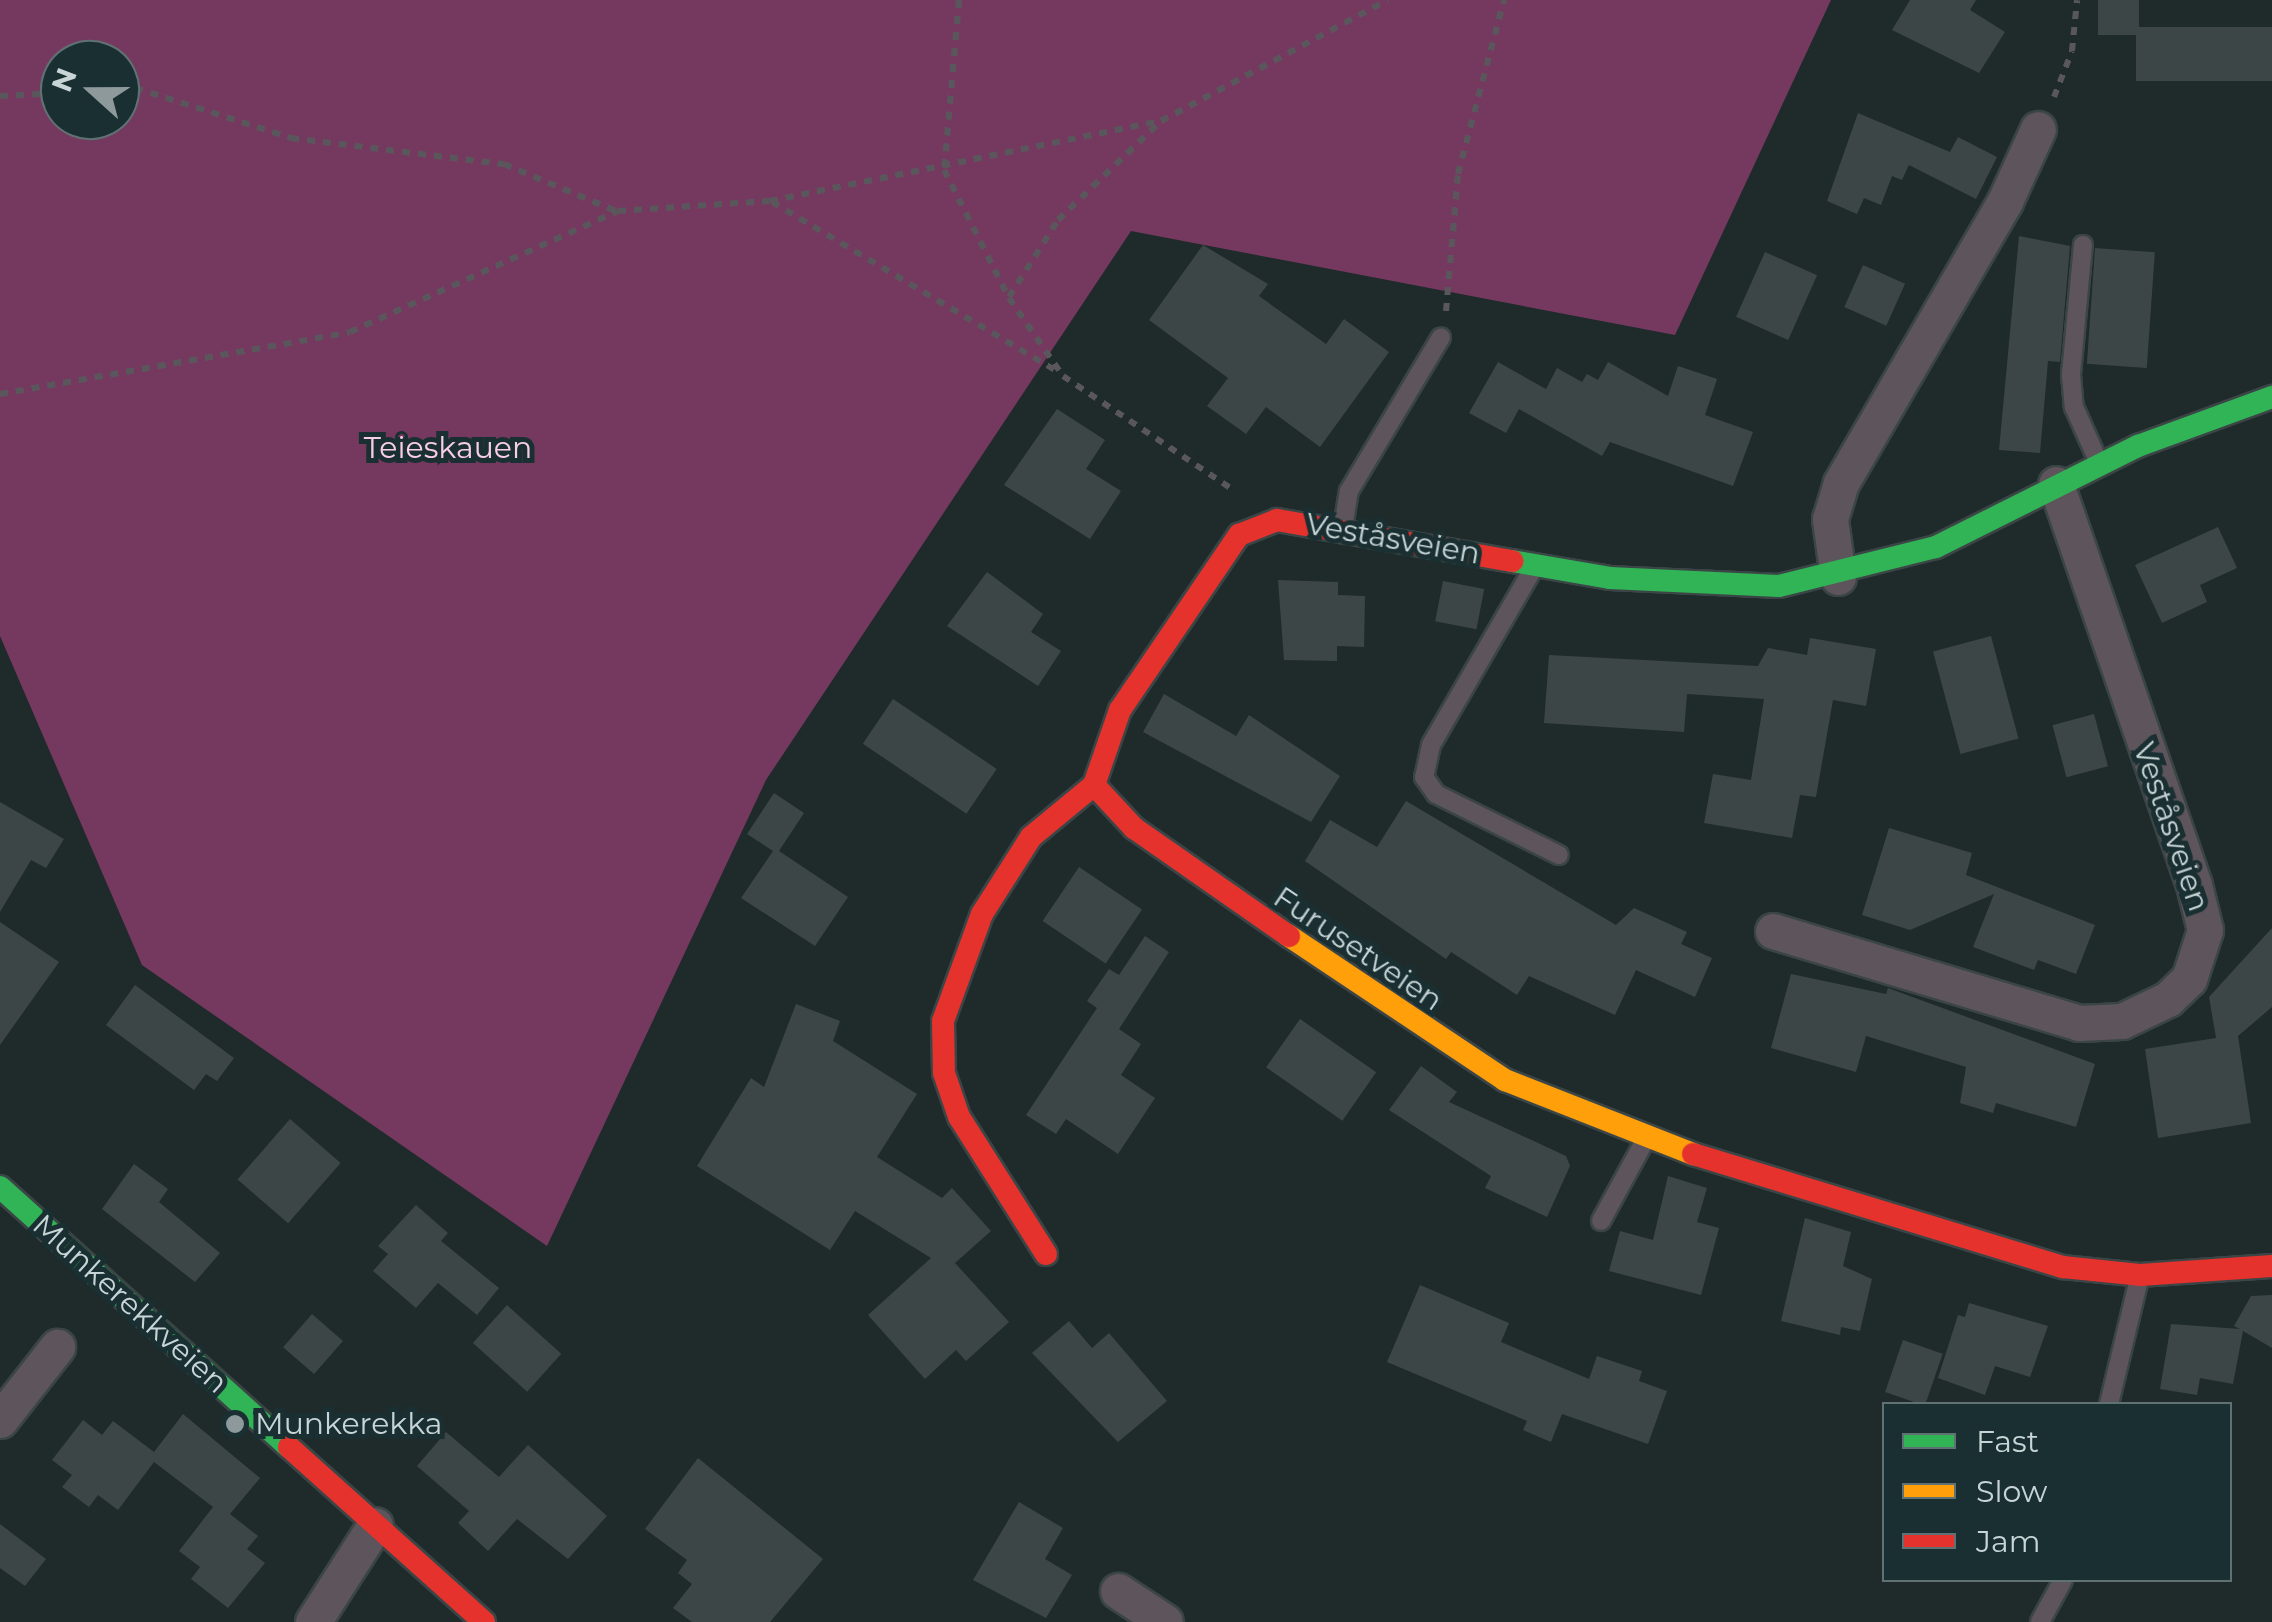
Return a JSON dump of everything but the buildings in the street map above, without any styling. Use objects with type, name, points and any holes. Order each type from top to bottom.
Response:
[{"type":"street","points":[[1838,577],[1830,519],[1842,483],[2022,172],[2038,129]]},
{"type":"street","name":"Veståsveien","points":[[1094,784],[1120,710],[1162,642],[1239,535],[1277,520],[1343,528],[1535,564],[1700,587],[1838,577],[1936,548],[2100,464],[2272,397]]},
{"type":"street","name":"Veståsveien","points":[[1773,931],[2079,1023],[2122,1020],[2168,999],[2188,979],[2204,930],[2194,885],[2056,484]]},
{"type":"street","points":[[1046,1254],[959,1117],[944,1072],[943,1021],[982,914],[1021,853],[1059,807],[1094,784]]},
{"type":"street","name":"Furusetveien","points":[[1094,784],[1134,828],[1435,1037],[1505,1080],[1645,1139],[2019,1258],[2140,1275],[2272,1266]]},
{"type":"street","name":"Munkerekkveien","points":[[0,1186],[484,1622]]},
{"type":"street","points":[[0,1420],[57,1347]]},
{"type":"street","points":[[312,1622],[375,1525]]},
{"type":"street","points":[[1118,1590],[1165,1622]]},
{"type":"lane","points":[[2082,244],[2070,374],[2074,407],[2100,464]]},
{"type":"lane","points":[[1343,528],[1349,491],[1442,337]]},
{"type":"lane","points":[[1535,564],[1431,745],[1424,777],[1436,794],[1559,855]]},
{"type":"lane","points":[[1601,1222],[1645,1139]]},
{"type":"lane","points":[[2109,1402],[2140,1275]]},
{"type":"lane","points":[[2040,1622],[2063,1582]]},
{"type":"path","points":[[959,0],[944,170],[1008,298],[1063,376]]},
{"type":"path","points":[[0,394],[350,332],[618,211],[770,201],[944,170],[1161,121],[1388,0]]},
{"type":"path","points":[[1442,337],[1458,174],[1504,0]]},
{"type":"path","points":[[2038,129],[2072,52],[2077,0]]},
{"type":"path","points":[[140,89],[291,138],[504,164],[618,211]]},
{"type":"path","points":[[0,96],[40,94]]},
{"type":"path","points":[[1008,298],[1058,220],[1161,121]]},
{"type":"path","points":[[770,201],[1063,376],[1277,520]]},
{"type":"green space","name":"Teieskauen","points":[[0,0],[1831,0],[1675,335],[1131,231],[766,780],[547,1246],[142,965],[0,636]]},
{"type":"traffic: fast","points":[[1512,561],[1610,578],[1779,586],[1936,547],[2138,446],[2272,397]]},
{"type":"traffic: fast","points":[[0,1187],[289,1447]]},
{"type":"traffic: slow","points":[[1289,936],[1505,1080],[1693,1154]]},
{"type":"traffic: jam","points":[[1094,785],[1120,710],[1239,535],[1277,520],[1512,561]]},
{"type":"traffic: jam","points":[[1046,1254],[959,1117],[944,1073],[943,1021],[982,914],[1031,837],[1094,785],[1134,828],[1289,936]]},
{"type":"traffic: jam","points":[[1693,1154],[2063,1267],[2140,1275],[2272,1266]]},
{"type":"traffic: jam","points":[[289,1447],[484,1622]]},
{"type":"place","name":"Munkerekka","points":[[235,1424]]}]
